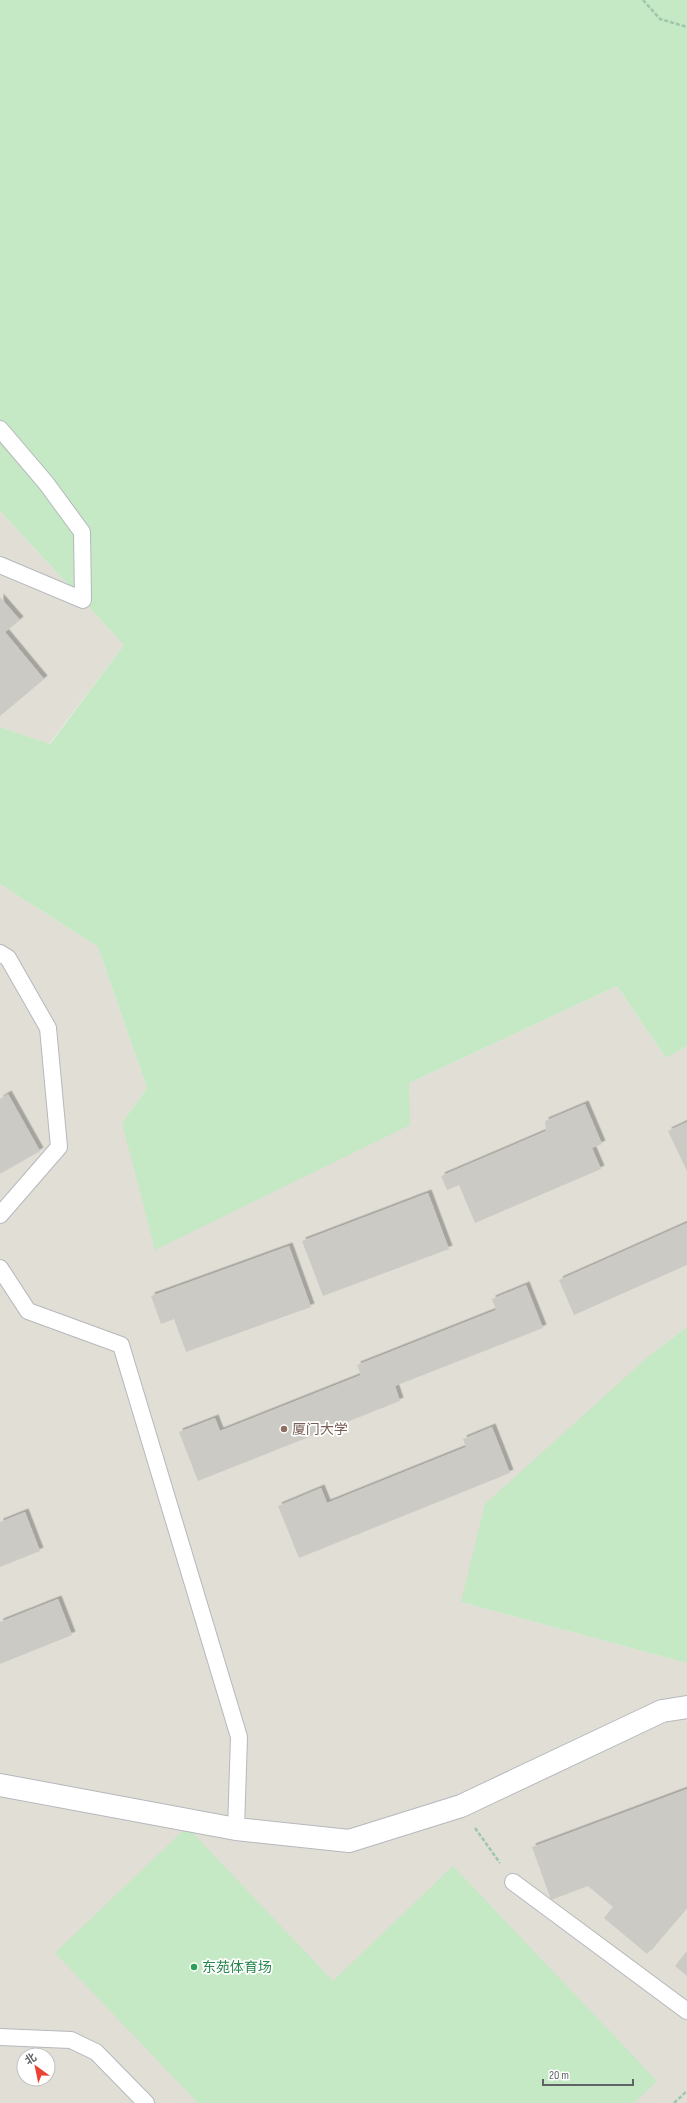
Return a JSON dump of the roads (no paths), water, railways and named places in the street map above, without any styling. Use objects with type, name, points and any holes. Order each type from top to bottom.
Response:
[{"type":"street","points":[[0,1785],[236,1829],[349,1841],[460,1806],[662,1711],[687,1707]]},
{"type":"lane","points":[[0,429],[46,483],[82,532],[83,600],[0,565]]},
{"type":"lane","points":[[0,953],[8,958],[48,1028],[59,1147],[0,1215]]},
{"type":"lane","points":[[0,1268],[28,1311],[121,1345],[239,1737],[236,1829]]},
{"type":"lane","points":[[513,1882],[687,2011]]},
{"type":"lane","points":[[0,2038],[70,2040],[96,2052],[146,2103]]},
{"type":"place","name":"厦门大学","points":[[284,1429]]},
{"type":"place","name":"东苑体育场","points":[[194,1967]]}]
